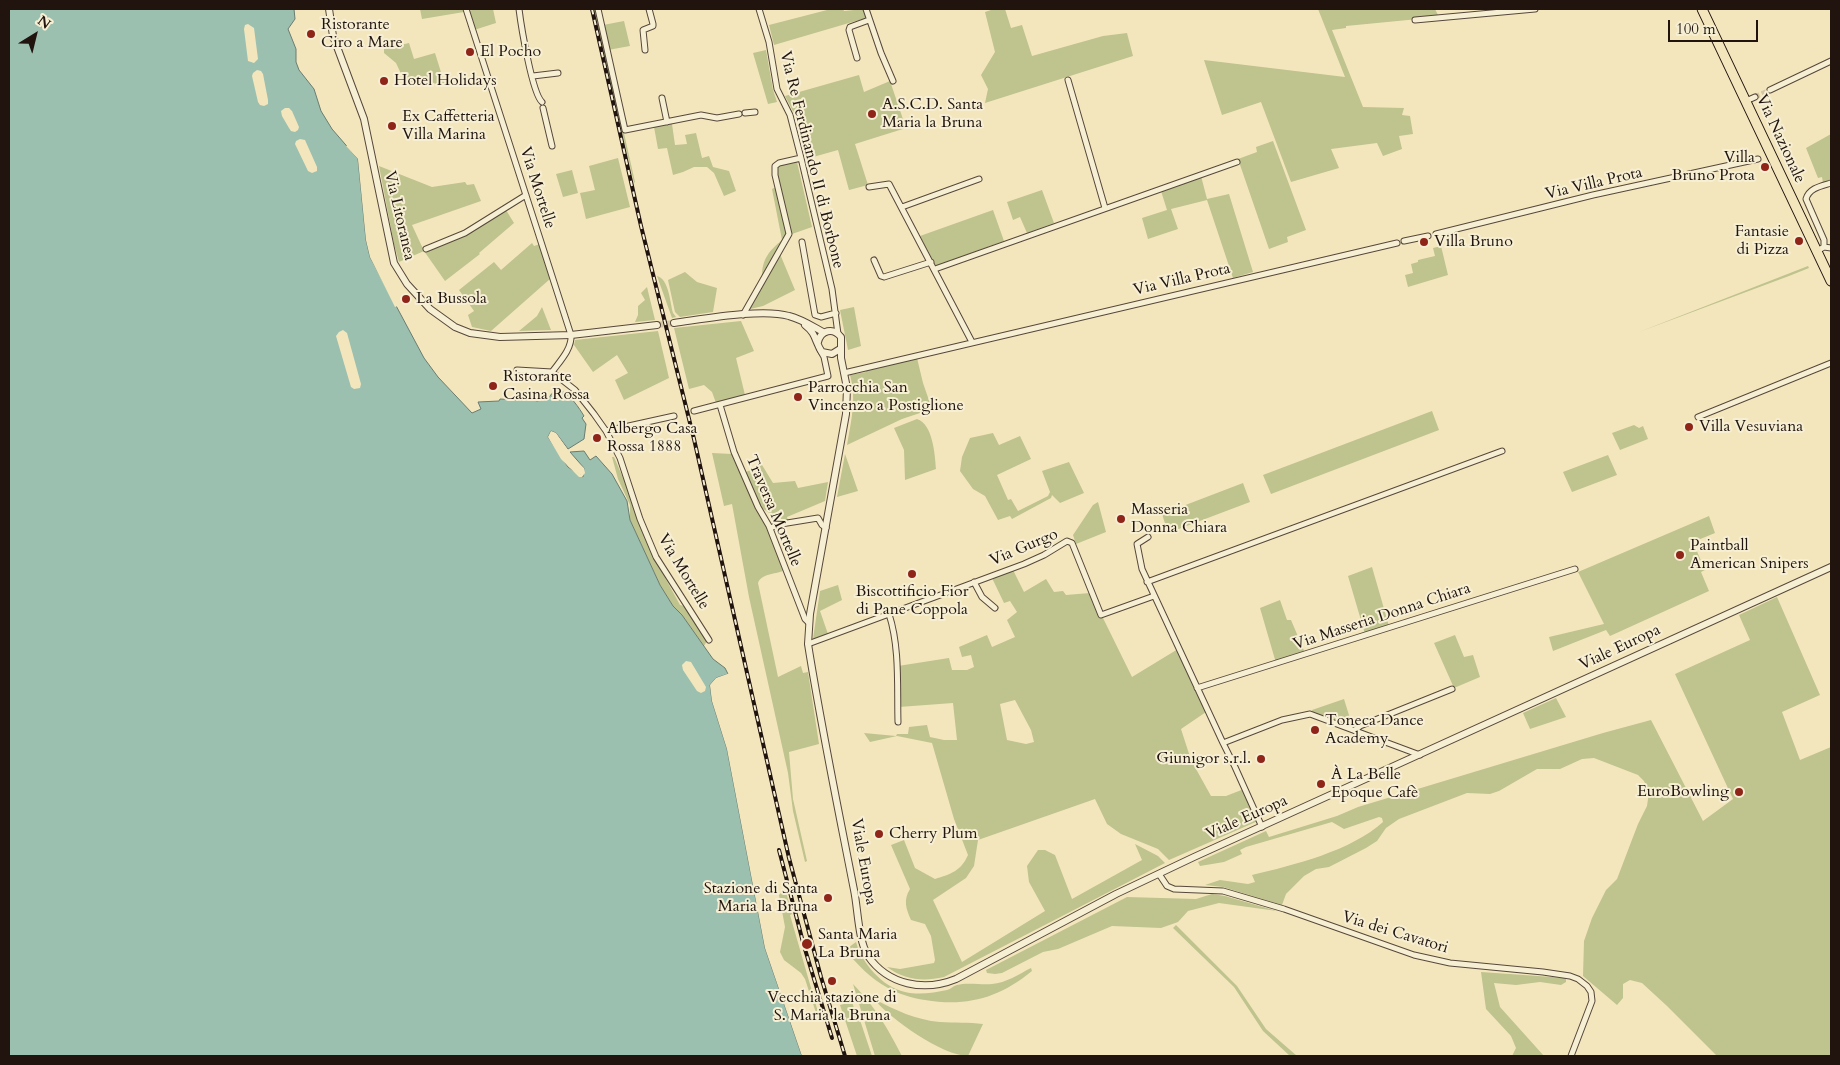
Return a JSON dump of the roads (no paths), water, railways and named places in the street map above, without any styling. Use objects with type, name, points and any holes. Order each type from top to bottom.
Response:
[{"type":"main road","name":"Via Nazionale","points":[[1702,9],[1746,101],[1768,155],[1820,249],[1831,281]]},
{"type":"street","name":"Via Litoranea","points":[[329,9],[333,36],[364,119],[390,250],[394,262],[407,284],[422,301],[443,320],[455,327],[470,333],[500,337],[571,335],[657,325]]},
{"type":"street","name":"Via Mortelle","points":[[466,9],[571,335]]},
{"type":"street","points":[[519,9],[532,76],[538,98],[542,102]]},
{"type":"street","points":[[598,9],[625,130],[701,115],[717,118],[755,112]]},
{"type":"street","points":[[645,50],[643,30],[653,26],[649,9]]},
{"type":"street","name":"Via Re Ferdinando II di Borbone","points":[[759,9],[769,42],[777,89],[790,115],[801,158],[836,316],[838,334]]},
{"type":"street","points":[[866,9],[893,80]]},
{"type":"street","points":[[1415,20],[1535,9]]},
{"type":"street","points":[[857,58],[849,30],[850,27],[869,20]]},
{"type":"street","points":[[1770,90],[1831,61]]},
{"type":"street","points":[[532,76],[558,73]]},
{"type":"street","points":[[1068,80],[1104,208]]},
{"type":"street","points":[[1746,101],[1755,97]]},
{"type":"street","points":[[662,98],[667,122]]},
{"type":"street","points":[[543,108],[552,146]]},
{"type":"street","points":[[743,315],[789,234],[775,175],[775,166],[779,163],[801,158]]},
{"type":"street","name":"Via Villa Prota","points":[[1436,234],[1758,159]]},
{"type":"street","points":[[934,269],[1237,162]]},
{"type":"street","points":[[902,207],[979,180]]},
{"type":"street","points":[[1831,183],[1814,188],[1807,194],[1806,199],[1824,240],[1820,249],[1831,248]]},
{"type":"street","points":[[869,186],[889,184],[972,342]]},
{"type":"street","points":[[426,249],[465,233],[526,195]]},
{"type":"street","points":[[1404,241],[1428,236]]},
{"type":"street","points":[[802,242],[815,315],[821,317],[836,316],[831,330]]},
{"type":"street","name":"Via Villa Prota","points":[[844,373],[1397,243]]},
{"type":"street","points":[[874,260],[881,276],[884,277],[931,262]]},
{"type":"street","points":[[674,323],[743,315],[779,314],[824,332],[831,330],[838,334],[842,341],[840,349],[826,358],[826,363]]},
{"type":"street","points":[[694,411],[828,376],[826,363],[815,335],[798,320]]},
{"type":"street","points":[[818,342],[824,332]]},
{"type":"street","points":[[517,370],[552,372],[568,351],[572,341],[571,335]]},
{"type":"street","points":[[820,349],[826,354],[831,355]]},
{"type":"street","name":"Viale Europa","points":[[840,349],[847,388],[846,414],[809,623],[808,644],[856,896],[863,945],[868,956],[878,968],[888,976],[906,984],[923,986],[951,981],[1116,894],[1831,567]]},
{"type":"street","name":"Viale Europa","points":[[831,355],[844,373]]},
{"type":"street","points":[[1698,417],[1831,364]]},
{"type":"street","name":"Via Mortelle","points":[[552,372],[575,390],[606,431],[620,458],[640,519],[656,557],[710,640]]},
{"type":"street","name":"Traversa Mortelle","points":[[720,405],[734,452],[758,507],[770,528],[795,595],[805,619],[809,623]]},
{"type":"street","points":[[606,431],[674,416]]},
{"type":"street","points":[[1147,582],[1502,451]]},
{"type":"street","points":[[770,528],[781,524],[818,518],[826,528]]},
{"type":"street","points":[[1148,537],[1139,542],[1136,547],[1147,582],[1242,780],[1262,827]]},
{"type":"street","name":"Via Gurgo","points":[[808,644],[1037,558],[1067,541],[1072,544],[1101,616],[1154,596]]},
{"type":"street","name":"Via Masseria Donna Chiara","points":[[1197,688],[1575,569]]},
{"type":"street","points":[[974,582],[982,597],[995,608]]},
{"type":"street","points":[[889,614],[897,657],[898,722]]},
{"type":"street","points":[[1355,730],[1360,726],[1452,690]]},
{"type":"street","points":[[1223,743],[1282,720],[1304,714],[1316,716],[1420,755]]},
{"type":"street","name":"Via dei Cavatori","points":[[1159,874],[1167,886],[1174,889],[1223,891],[1414,955],[1450,964],[1543,972],[1578,979],[1591,992],[1592,1001],[1571,1056]]},
{"type":"tunnel","points":[[1755,97],[1770,90]]},
{"type":"tunnel","points":[[657,325],[674,323]]},
{"type":"railway","points":[[592,9],[641,226],[694,439],[789,858],[821,977],[845,1056]]},
{"type":"railway","points":[[779,850],[804,946],[832,1038]]},
{"type":"place","name":"Ristorante Ciro a Mare","points":[[311,34]]},
{"type":"place","name":"El Pocho","points":[[470,52]]},
{"type":"place","name":"Hotel Holidays","points":[[384,81]]},
{"type":"place","name":"A.S.C.D. Santa Maria la Bruna","points":[[872,114]]},
{"type":"place","name":"Ex Caffetteria Villa Marina","points":[[392,126]]},
{"type":"place","name":"Villa Bruno Prota","points":[[1765,167]]},
{"type":"place","name":"Fantasie di Pizza","points":[[1799,241]]},
{"type":"place","name":"Villa Bruno","points":[[1424,242]]},
{"type":"place","name":"La Bussola","points":[[406,299]]},
{"type":"place","name":"Ristorante Casina Rossa","points":[[493,386]]},
{"type":"place","name":"Parrocchia San Vincenzo a Postiglione","points":[[798,397]]},
{"type":"place","name":"Villa Vesuviana","points":[[1689,427]]},
{"type":"place","name":"Albergo Casa Rossa 1888","points":[[597,438]]},
{"type":"place","name":"Masseria Donna Chiara","points":[[1121,519]]},
{"type":"place","name":"Paintball American Snipers","points":[[1680,555]]},
{"type":"place","name":"Biscottificio Fior di Pane Coppola","points":[[912,574]]},
{"type":"place","name":"Toneca Dance Academy","points":[[1315,730]]},
{"type":"place","name":"Giunigor s.r.l.","points":[[1261,759]]},
{"type":"place","name":"À La Belle Epoque Cafè","points":[[1321,784]]},
{"type":"place","name":"EuroBowling","points":[[1739,792]]},
{"type":"place","name":"Cherry Plum","points":[[879,834]]},
{"type":"place","name":"Stazione di Santa Maria la Bruna","points":[[828,898]]},
{"type":"place","name":"Santa Maria La Bruna","points":[[807,944]]},
{"type":"place","name":"Vecchia stazione di S. Maria la Bruna","points":[[832,981]]}]
